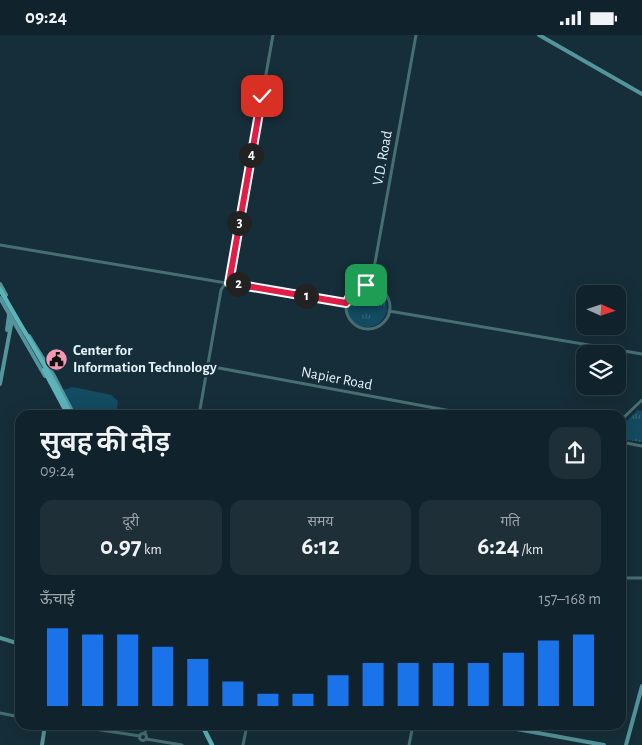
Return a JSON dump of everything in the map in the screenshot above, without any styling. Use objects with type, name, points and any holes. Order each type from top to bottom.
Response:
[{"type":"main road","points":[[539,35],[642,94]]},
{"type":"main road","points":[[0,284],[54,376],[68,410]]},
{"type":"main road","points":[[0,289],[54,380],[68,410]]},
{"type":"main road","points":[[0,293],[67,410]]},
{"type":"main road","points":[[0,298],[2,307],[9,315],[67,410]]},
{"type":"main road","points":[[2,307],[13,308]]},
{"type":"main road","points":[[0,369],[9,315]]},
{"type":"main road","points":[[0,383],[12,320]]},
{"type":"main road","points":[[0,638],[15,641]]},
{"type":"main road","points":[[626,745],[642,686]]},
{"type":"main road","points":[[40,745],[43,730]]},
{"type":"main road","points":[[206,730],[213,745]]},
{"type":"main road","points":[[522,730],[604,745]]},
{"type":"street","points":[[200,410],[221,290],[228,282],[273,35]]},
{"type":"street","name":"V.D. Road","points":[[371,285],[416,35]]},
{"type":"street","points":[[0,245],[346,303]]},
{"type":"street","points":[[371,285],[385,294],[389,311],[382,323],[376,327],[363,328],[352,321],[346,309],[346,303],[356,288],[371,285]]},
{"type":"street","points":[[389,311],[642,354]]},
{"type":"street","name":"Napier Road","points":[[208,366],[441,410]]},
{"type":"street","points":[[626,415],[642,400]]},
{"type":"street","points":[[626,443],[642,446]]},
{"type":"street","points":[[626,578],[642,578]]},
{"type":"street","points":[[0,713],[15,716]]},
{"type":"street","points":[[101,730],[140,736],[145,734]]},
{"type":"street","points":[[144,741],[145,730]]},
{"type":"street","points":[[243,745],[246,730]]},
{"type":"street","points":[[409,745],[411,730]]},
{"type":"street","points":[[140,736],[144,741],[182,745]]},
{"type":"green space","points":[[371,287],[378,290],[384,296],[387,307],[386,315],[378,324],[371,327],[363,327],[356,324],[348,315],[347,303],[350,296],[359,288]]},
{"type":"green space","points":[[73,387],[111,395],[118,401],[117,410],[70,410],[60,391]]},
{"type":"green space","points":[[638,410],[642,411],[642,442],[626,440],[626,422]]},
{"type":"place","name":"Center for Information Technology","points":[[57,359]]},
{"type":"route","points":[[262,96],[229,283],[346,303],[356,288],[366,285]]}]
